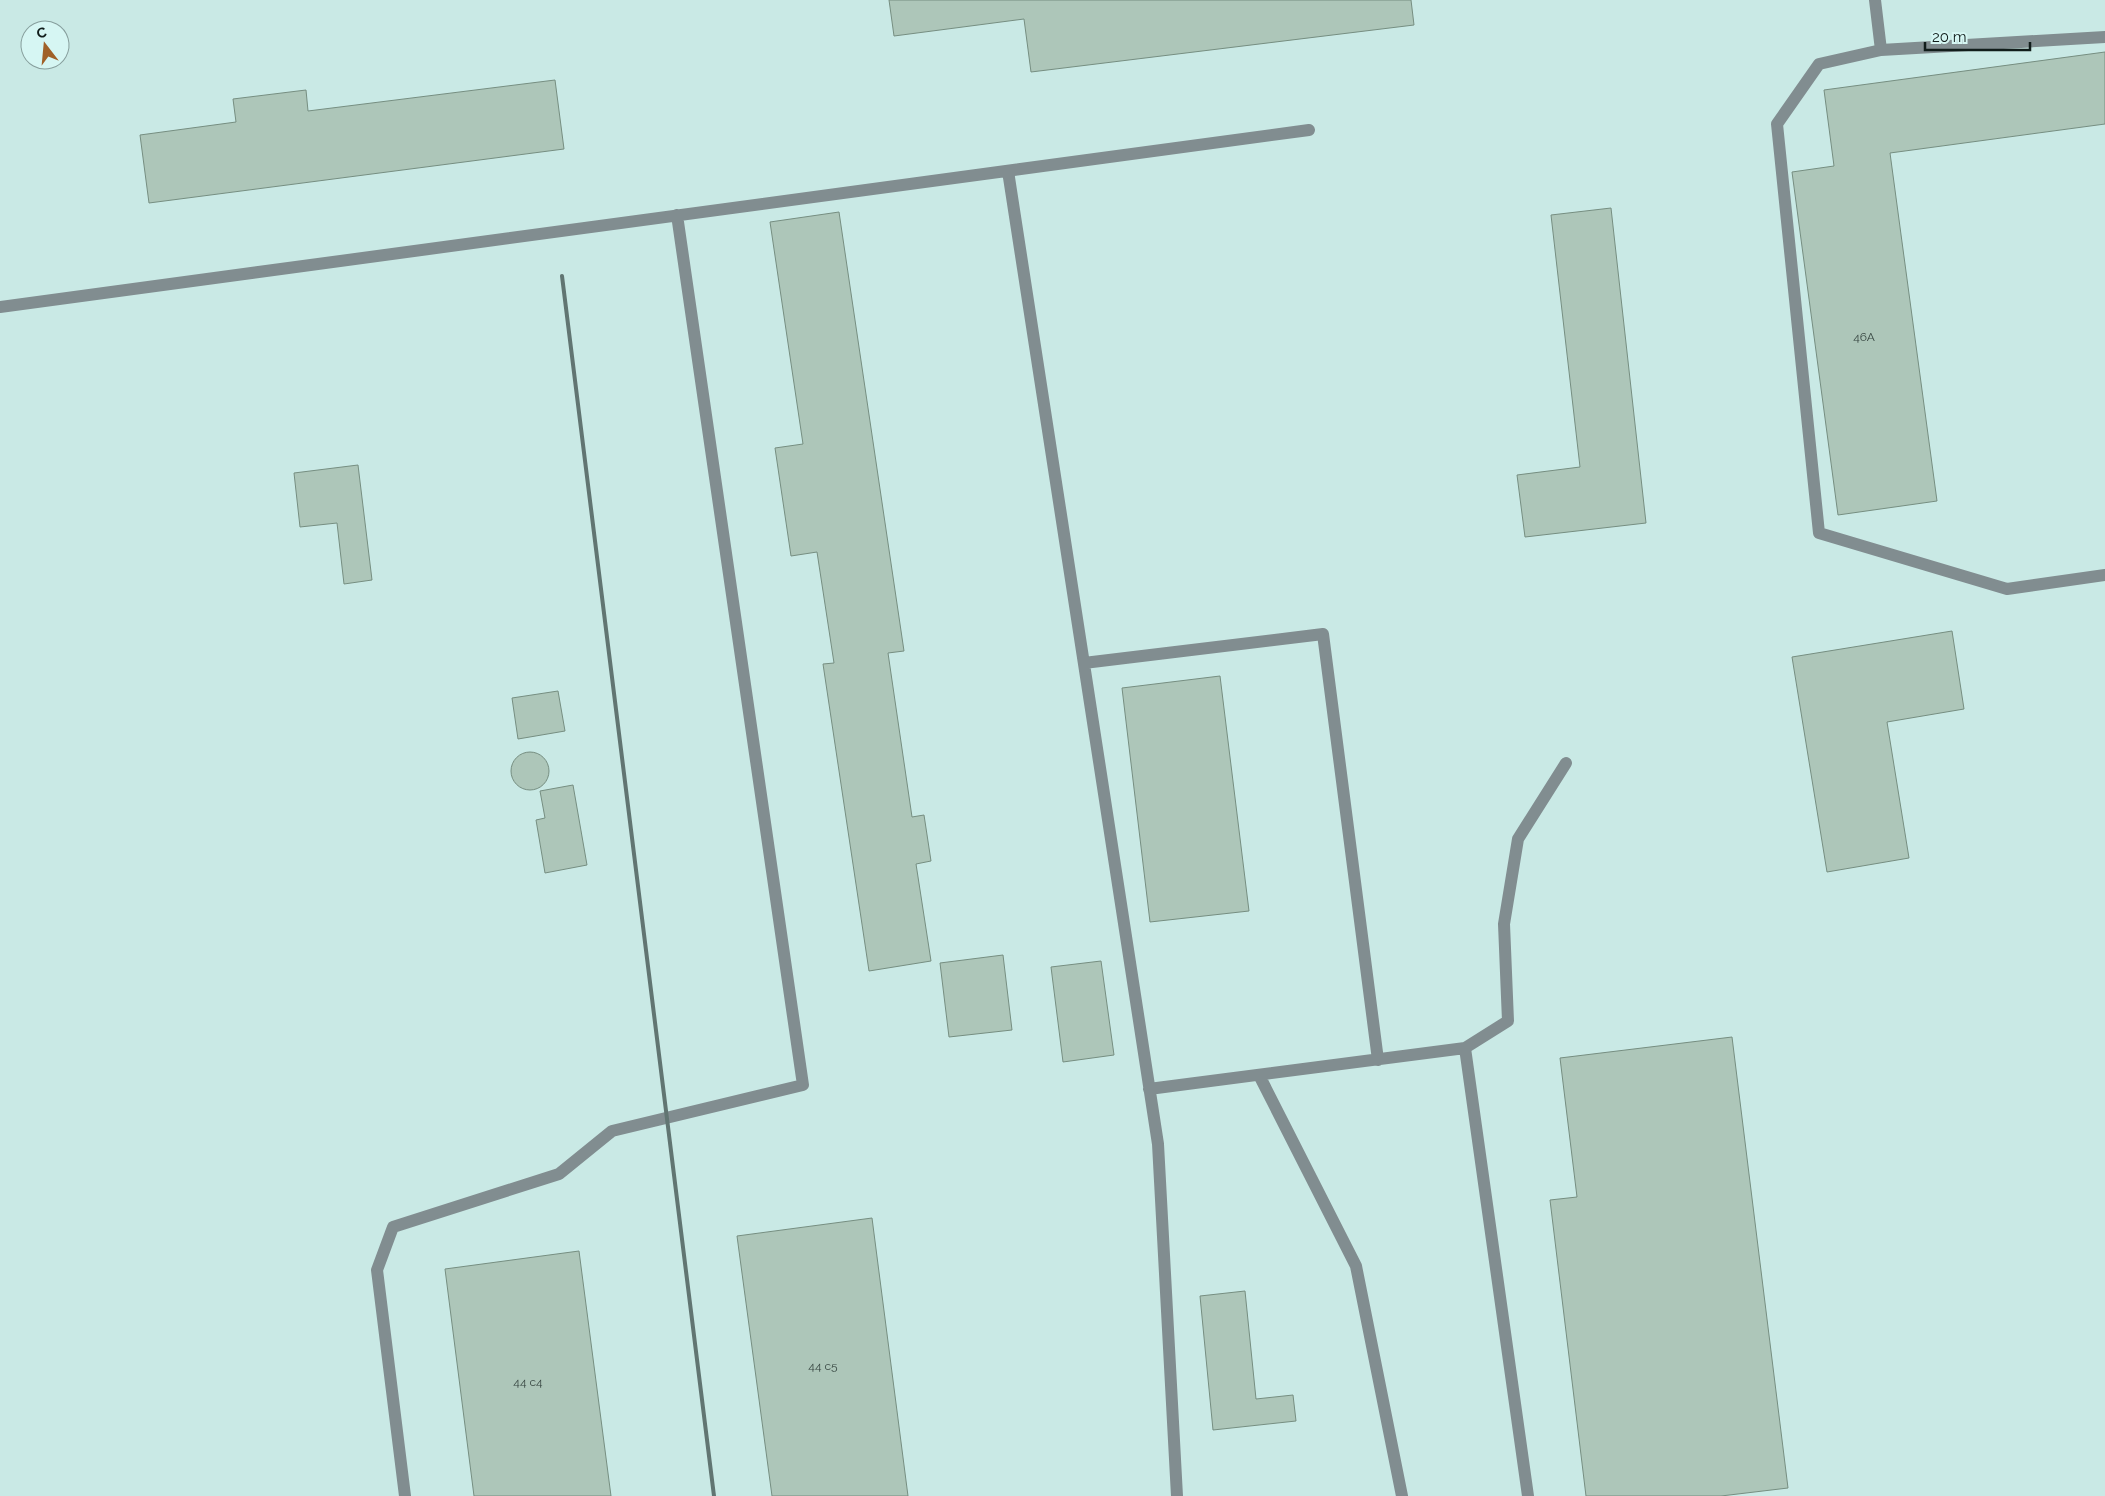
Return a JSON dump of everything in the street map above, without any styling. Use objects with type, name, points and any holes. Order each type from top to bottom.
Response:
[{"type":"lane","points":[[1875,0],[1881,50]]},
{"type":"lane","points":[[2105,37],[1881,50],[1819,64],[1777,124],[1819,533],[2007,589],[2105,575]]},
{"type":"lane","points":[[0,308],[1309,130]]},
{"type":"lane","points":[[1008,170],[1158,1144],[1177,1496]]},
{"type":"lane","points":[[405,1496],[377,1270],[393,1227],[559,1174],[612,1131],[803,1085],[677,215]]},
{"type":"lane","points":[[1084,663],[1323,634],[1378,1060]]},
{"type":"lane","points":[[1149,1089],[1465,1048],[1508,1020],[1504,924],[1518,839],[1566,763]]},
{"type":"lane","points":[[1465,1048],[1528,1496]]},
{"type":"lane","points":[[1259,1075],[1356,1266],[1402,1496]]},
{"type":"building","points":[[889,0],[1411,0],[1414,25],[1031,72],[1024,19],[894,36]]},
{"type":"building","points":[[2105,52],[2105,124],[1890,153],[1937,501],[1838,515],[1792,172],[1834,166],[1824,90]]},
{"type":"building","points":[[555,80],[564,149],[149,203],[140,135],[236,122],[233,99],[306,90],[308,111]]},
{"type":"building","points":[[1611,208],[1646,523],[1525,537],[1517,475],[1580,467],[1551,215]]},
{"type":"building","points":[[839,212],[904,651],[888,653],[912,817],[924,815],[931,861],[916,864],[931,961],[869,971],[823,664],[834,663],[817,552],[791,556],[775,448],[803,444],[770,222]]},
{"type":"building","points":[[358,465],[372,580],[344,584],[337,523],[300,527],[294,473]]},
{"type":"building","points":[[1952,631],[1964,709],[1887,722],[1909,858],[1827,872],[1792,657]]},
{"type":"building","points":[[1220,676],[1249,911],[1150,922],[1122,688]]},
{"type":"building","points":[[558,691],[565,731],[518,739],[512,698]]},
{"type":"building","points":[[530,752],[543,758],[549,771],[543,784],[530,790],[517,784],[511,771],[517,758]]},
{"type":"building","points":[[573,785],[587,865],[545,873],[536,820],[545,818],[540,791]]},
{"type":"building","points":[[1003,955],[1012,1030],[949,1037],[940,963]]},
{"type":"building","points":[[1101,961],[1114,1055],[1063,1062],[1051,967]]},
{"type":"building","points":[[1732,1037],[1788,1488],[1721,1496],[1586,1496],[1550,1200],[1577,1197],[1560,1058]]},
{"type":"building","points":[[872,1218],[908,1496],[772,1496],[737,1236]]},
{"type":"building","points":[[579,1251],[611,1496],[474,1496],[445,1269]]},
{"type":"building","points":[[1245,1291],[1256,1399],[1293,1395],[1296,1421],[1213,1430],[1200,1296]]},
{"type":"railway","points":[[562,276],[714,1496]]}]
